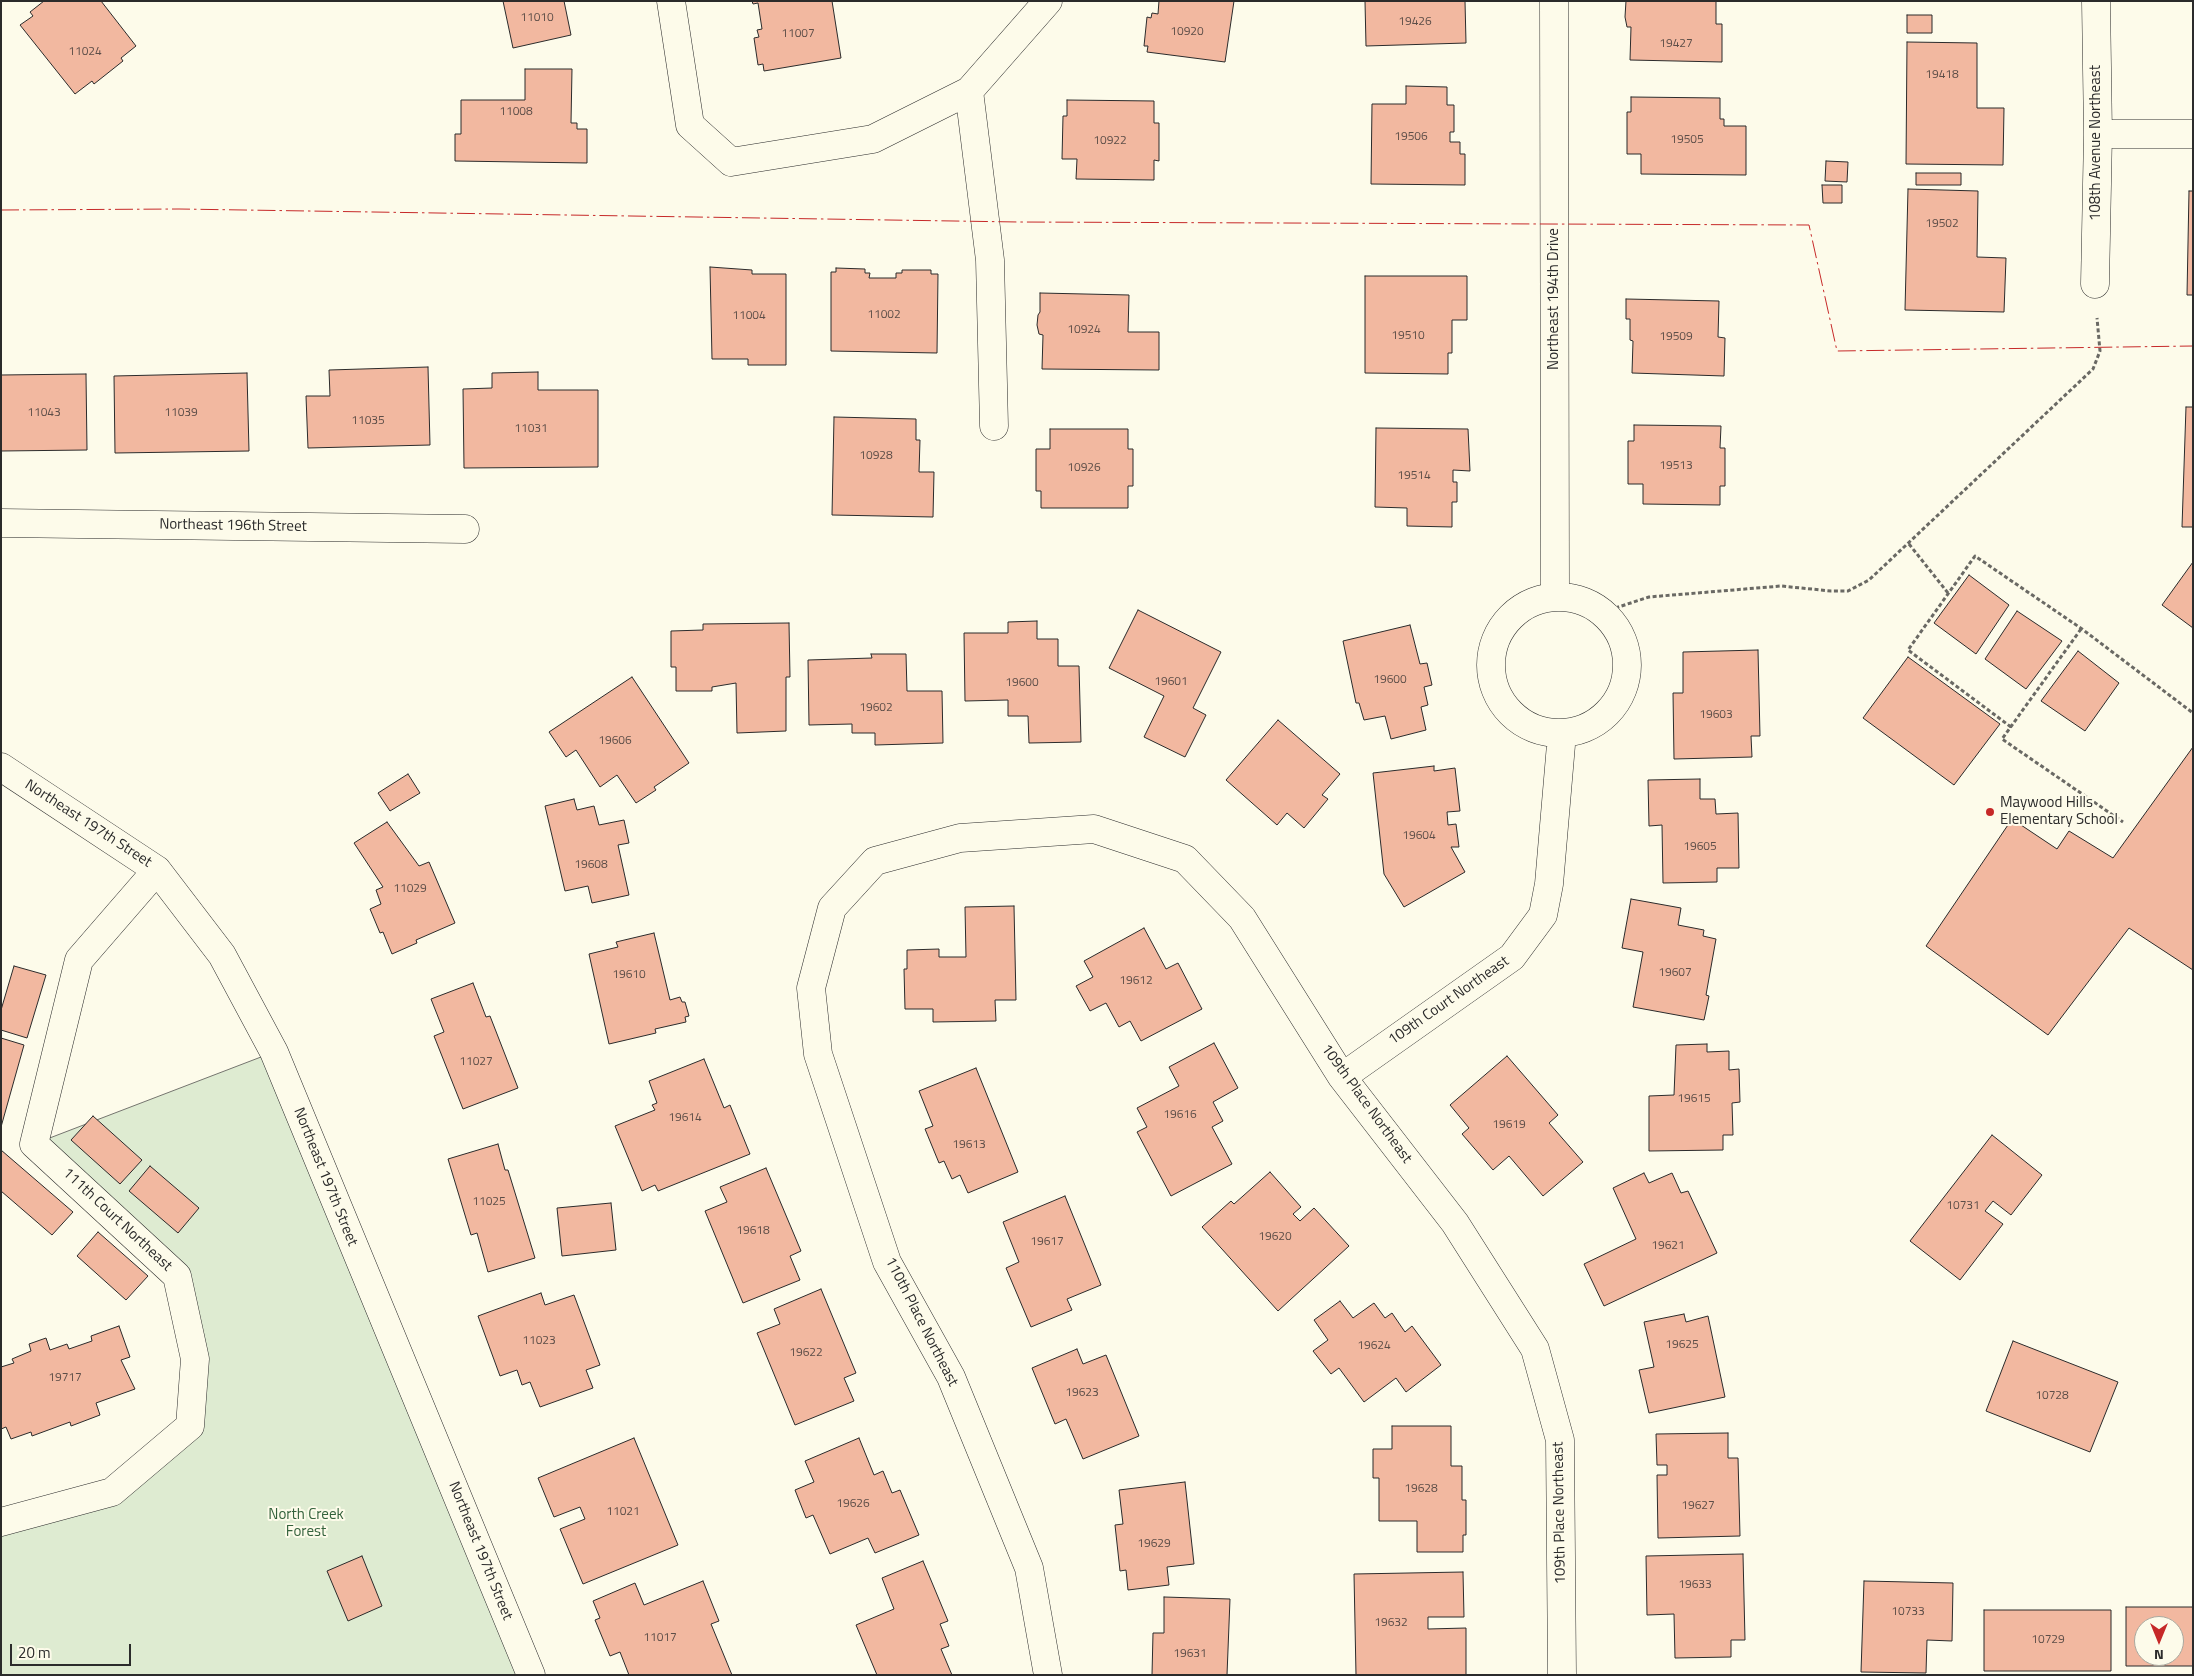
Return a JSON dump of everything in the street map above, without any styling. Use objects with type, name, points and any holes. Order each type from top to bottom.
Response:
[{"type":"street","points":[[671,1],[690,124],[731,162],[873,139],[969,91],[1048,1]]},
{"type":"street","name":"Northeast 194th Drive","points":[[1554,1],[1555,596]]},
{"type":"street","name":"108th Avenue Northeast","points":[[2095,284],[2098,134],[2096,1]]},
{"type":"street","points":[[969,91],[990,260],[994,426]]},
{"type":"street","points":[[2098,134],[2193,134]]},
{"type":"street","name":"Northeast 196th Street","points":[[1,523],[465,529]]},
{"type":"street","points":[[1555,596],[1575,598],[1594,605],[1603,612],[1609,617],[1620,633],[1627,652],[1628,671],[1623,690],[1613,708],[1599,721],[1582,730],[1562,733],[1542,732],[1524,724],[1509,712],[1498,697],[1491,678],[1490,658],[1495,639],[1504,622],[1519,609],[1536,600],[1555,596]]},
{"type":"street","name":"109th Court Northeast","points":[[1342,1077],[1512,957],[1542,915],[1549,884],[1562,733]]},
{"type":"street","name":"Northeast 197th Street","points":[[1,767],[157,870],[222,954],[274,1052],[532,1675]]},
{"type":"street","name":"109th Place Northeast","points":[[832,908],[875,861],[960,838],[1094,829],[1185,859],[1242,918],[1342,1077],[1455,1223],[1535,1349],[1560,1440],[1562,1675]]},
{"type":"street","name":"111th Court Northeast","points":[[1,1522],[112,1492],[190,1426],[196,1359],[177,1276],[34,1144],[78,960],[157,870]]},
{"type":"street","name":"110th Place Northeast","points":[[832,908],[812,988],[818,1054],[887,1262],[951,1377],[1029,1568],[1048,1675]]},
{"type":"path","points":[[1603,612],[1648,597],[1781,586],[1831,592],[1848,591],[1869,580],[2092,370],[2100,351],[2095,284]]},
{"type":"path","points":[[1909,544],[1948,593]]},
{"type":"path","points":[[2011,727],[1908,650],[1975,556],[2082,629],[2193,713]]},
{"type":"path","points":[[2082,629],[2002,739],[2123,822]]},
{"type":"green space","name":"North Creek Forest","points":[[274,1052],[531,1675],[1,1675],[1,1522],[112,1492],[190,1426],[177,1276],[34,1144]]},
{"type":"building","points":[[44,1],[101,1],[136,46],[121,58],[123,61],[94,84],[92,81],[75,94],[20,25],[33,16],[30,12]]},
{"type":"building","points":[[503,1],[564,1],[571,35],[513,48]]},
{"type":"building","points":[[752,1],[832,1],[841,58],[764,71],[763,64],[758,65],[754,38],[759,37],[757,30],[762,29],[758,3],[753,4]]},
{"type":"building","points":[[1159,1],[1234,1],[1225,62],[1147,52],[1148,46],[1144,46],[1147,17],[1151,18],[1152,13],[1158,14]]},
{"type":"building","points":[[1365,1],[1465,1],[1466,43],[1366,46]]},
{"type":"building","points":[[1626,1],[1716,1],[1716,24],[1722,24],[1722,62],[1630,60],[1631,27],[1627,27],[1625,17]]},
{"type":"building","points":[[1907,15],[1932,15],[1932,33],[1907,33]]},
{"type":"building","points":[[1907,42],[1977,43],[1977,108],[2004,108],[2003,165],[1906,164]]},
{"type":"building","points":[[525,69],[572,69],[571,123],[577,123],[577,129],[587,129],[587,163],[455,161],[455,134],[461,134],[461,100],[525,100]]},
{"type":"building","points":[[1406,86],[1447,87],[1447,105],[1454,105],[1454,132],[1450,132],[1450,142],[1460,142],[1460,154],[1465,154],[1465,185],[1371,184],[1372,104],[1406,104]]},
{"type":"building","points":[[1631,97],[1720,98],[1720,119],[1724,119],[1724,126],[1746,126],[1746,175],[1641,174],[1641,154],[1627,154],[1627,112],[1631,112]]},
{"type":"building","points":[[1067,100],[1154,101],[1154,123],[1159,123],[1159,161],[1154,160],[1154,180],[1076,179],[1077,159],[1062,159],[1063,116],[1067,116]]},
{"type":"building","points":[[1826,161],[1848,162],[1847,182],[1825,181]]},
{"type":"building","points":[[1916,173],[1961,173],[1961,185],[1916,185]]},
{"type":"building","points":[[1822,185],[1842,185],[1842,203],[1823,203]]},
{"type":"building","points":[[1908,189],[1978,191],[1977,257],[2006,258],[2004,312],[1905,310]]},
{"type":"building","points":[[2189,191],[2193,191],[2193,295],[2187,295]]},
{"type":"building","points":[[710,267],[752,270],[752,274],[786,274],[786,365],[748,365],[748,359],[712,359]]},
{"type":"building","points":[[836,268],[865,269],[865,273],[870,273],[869,278],[896,278],[896,273],[902,273],[902,270],[931,270],[931,274],[938,274],[937,353],[831,351],[831,272],[836,272]]},
{"type":"building","points":[[1365,276],[1467,276],[1467,320],[1452,320],[1452,353],[1448,353],[1448,374],[1365,373]]},
{"type":"building","points":[[1040,293],[1129,295],[1128,332],[1159,332],[1159,370],[1042,369],[1043,335],[1039,334],[1037,325],[1040,312]]},
{"type":"building","points":[[1626,299],[1719,301],[1718,337],[1725,338],[1724,376],[1632,373],[1633,341],[1630,340],[1630,319],[1626,319]]},
{"type":"building","points":[[428,367],[430,445],[308,448],[306,396],[330,396],[329,370]]},
{"type":"building","points":[[538,372],[538,390],[598,390],[598,467],[464,468],[463,389],[492,388],[492,373]]},
{"type":"building","points":[[247,373],[249,451],[115,453],[114,376]]},
{"type":"building","points":[[86,374],[87,450],[1,451],[1,375]]},
{"type":"building","points":[[2186,407],[2193,407],[2193,527],[2182,527]]},
{"type":"building","points":[[834,417],[916,419],[916,440],[920,440],[919,472],[934,472],[933,517],[832,515]]},
{"type":"building","points":[[1634,425],[1721,426],[1720,448],[1725,448],[1725,486],[1720,486],[1720,505],[1643,504],[1643,484],[1628,484],[1628,441],[1634,441]]},
{"type":"building","points":[[1376,428],[1468,429],[1470,471],[1453,470],[1453,482],[1457,482],[1457,502],[1452,502],[1452,527],[1407,526],[1407,508],[1375,507]]},
{"type":"building","points":[[1050,429],[1128,429],[1128,449],[1133,449],[1133,486],[1128,486],[1128,508],[1041,508],[1041,491],[1036,491],[1036,449],[1050,449]]},
{"type":"building","points":[[2193,562],[2193,628],[2162,605]]},
{"type":"building","points":[[1969,575],[2009,605],[1976,654],[1934,623]]},
{"type":"building","points":[[1138,610],[1221,652],[1193,708],[1206,715],[1185,757],[1144,737],[1164,696],[1109,668]]},
{"type":"building","points":[[2017,611],[2062,641],[2026,689],[1985,659]]},
{"type":"building","points":[[1037,621],[1037,639],[1058,639],[1058,666],[1079,666],[1081,742],[1029,743],[1028,716],[1008,716],[1008,700],[965,701],[964,633],[1008,633],[1008,622]]},
{"type":"building","points":[[789,623],[790,677],[786,677],[786,731],[737,733],[736,683],[712,687],[712,691],[676,691],[676,667],[671,667],[671,631],[703,630],[703,624]]},
{"type":"building","points":[[1410,625],[1420,664],[1427,663],[1432,685],[1424,687],[1428,705],[1421,707],[1426,730],[1391,739],[1385,716],[1364,720],[1359,703],[1356,703],[1343,641]]},
{"type":"building","points":[[1758,650],[1760,736],[1751,736],[1752,757],[1674,759],[1673,693],[1683,693],[1683,652]]},
{"type":"building","points":[[2078,651],[2119,683],[2085,731],[2041,701]]},
{"type":"building","points":[[871,654],[906,654],[907,691],[942,691],[943,743],[875,745],[875,733],[852,733],[852,724],[809,725],[808,660],[872,658]]},
{"type":"building","points":[[1908,657],[2000,724],[1954,785],[1863,718]]},
{"type":"building","points":[[632,677],[689,763],[654,787],[656,790],[636,803],[617,775],[600,787],[576,750],[566,757],[549,732]]},
{"type":"building","points":[[1278,720],[1340,774],[1322,795],[1328,799],[1304,828],[1287,813],[1277,825],[1226,780]]},
{"type":"building","points":[[2193,747],[2193,970],[2129,928],[2048,1035],[1926,946],[2012,819],[2057,849],[2069,831],[2113,858]]},
{"type":"building","points":[[1434,766],[1434,771],[1455,768],[1460,811],[1447,812],[1448,825],[1456,824],[1459,847],[1451,847],[1465,872],[1404,907],[1384,874],[1373,773]]},
{"type":"building","points":[[408,774],[420,793],[390,811],[378,793]]},
{"type":"building","points":[[1700,779],[1700,799],[1715,799],[1716,814],[1738,813],[1739,868],[1717,868],[1717,882],[1663,883],[1662,825],[1649,826],[1648,780]]},
{"type":"building","points":[[574,799],[577,810],[594,806],[599,825],[624,820],[629,843],[618,845],[629,895],[592,903],[588,886],[565,891],[545,806]]},
{"type":"building","points":[[387,822],[419,866],[429,862],[455,923],[416,940],[417,943],[392,954],[383,932],[380,933],[370,909],[381,904],[376,890],[383,887],[354,843]]},
{"type":"building","points":[[1631,899],[1681,908],[1678,925],[1704,930],[1703,936],[1716,939],[1706,995],[1709,996],[1704,1020],[1633,1007],[1643,952],[1622,948]]},
{"type":"building","points":[[1014,906],[1016,1000],[995,1000],[996,1021],[933,1022],[933,1009],[905,1009],[904,969],[907,969],[907,950],[939,949],[939,957],[966,957],[965,907]]},
{"type":"building","points":[[1144,928],[1166,969],[1178,963],[1202,1009],[1141,1041],[1130,1021],[1119,1027],[1106,1003],[1090,1011],[1076,986],[1093,977],[1084,961]]},
{"type":"building","points":[[654,933],[670,1000],[680,997],[682,1002],[685,1002],[689,1016],[685,1017],[686,1022],[655,1029],[656,1033],[609,1044],[589,954],[618,947],[616,942]]},
{"type":"building","points":[[14,966],[46,975],[27,1038],[1,1030],[1,1010]]},
{"type":"building","points":[[473,983],[486,1017],[490,1016],[518,1088],[463,1109],[434,1036],[444,1032],[431,999]]},
{"type":"building","points":[[1,1038],[24,1045],[1,1127]]},
{"type":"building","points":[[1214,1043],[1238,1088],[1213,1102],[1223,1121],[1212,1127],[1232,1164],[1171,1196],[1137,1132],[1147,1127],[1137,1108],[1179,1086],[1169,1067]]},
{"type":"building","points":[[1707,1044],[1707,1052],[1729,1051],[1729,1070],[1739,1069],[1740,1102],[1732,1103],[1733,1135],[1723,1135],[1723,1150],[1649,1151],[1649,1096],[1674,1095],[1676,1045]]},
{"type":"building","points":[[1507,1056],[1558,1115],[1549,1123],[1583,1162],[1543,1196],[1509,1156],[1493,1170],[1462,1134],[1469,1128],[1450,1105]]},
{"type":"building","points":[[704,1059],[724,1108],[730,1105],[750,1154],[658,1191],[655,1185],[642,1191],[615,1126],[655,1110],[652,1105],[657,1103],[649,1081]]},
{"type":"building","points":[[976,1068],[1018,1172],[968,1193],[960,1175],[952,1179],[944,1161],[939,1163],[925,1129],[933,1126],[919,1091]]},
{"type":"building","points":[[93,1116],[142,1160],[120,1184],[71,1140]]},
{"type":"building","points":[[1992,1135],[2042,1175],[2011,1215],[1993,1201],[1985,1211],[2003,1224],[1960,1280],[1910,1241]]},
{"type":"building","points":[[498,1144],[535,1258],[488,1272],[477,1233],[471,1235],[448,1159]]},
{"type":"building","points":[[1,1150],[73,1212],[52,1235],[1,1191]]},
{"type":"building","points":[[150,1166],[199,1208],[178,1233],[129,1191]]},
{"type":"building","points":[[766,1168],[801,1251],[790,1256],[800,1280],[743,1303],[705,1211],[727,1202],[720,1187]]},
{"type":"building","points":[[1270,1172],[1301,1207],[1293,1214],[1300,1221],[1314,1208],[1349,1246],[1278,1311],[1202,1227],[1231,1201],[1234,1204]]},
{"type":"building","points":[[1644,1173],[1649,1183],[1672,1173],[1681,1193],[1688,1191],[1717,1253],[1604,1306],[1584,1264],[1636,1239],[1613,1188]]},
{"type":"building","points":[[1065,1196],[1101,1285],[1067,1299],[1072,1310],[1031,1327],[1006,1268],[1019,1262],[1003,1222]]},
{"type":"building","points":[[611,1203],[616,1250],[562,1256],[557,1208]]},
{"type":"building","points":[[98,1232],[148,1276],[126,1300],[77,1256]]},
{"type":"building","points":[[821,1289],[856,1373],[844,1378],[854,1401],[795,1425],[757,1333],[780,1324],[774,1309]]},
{"type":"building","points":[[541,1293],[545,1305],[574,1295],[600,1365],[586,1370],[593,1388],[540,1407],[530,1382],[522,1385],[517,1370],[500,1376],[478,1316]]},
{"type":"building","points":[[1340,1301],[1353,1318],[1374,1303],[1385,1318],[1392,1313],[1405,1332],[1412,1326],[1441,1365],[1406,1392],[1396,1378],[1364,1402],[1339,1368],[1331,1374],[1313,1351],[1328,1340],[1314,1320]]},
{"type":"building","points":[[1684,1314],[1686,1322],[1708,1316],[1725,1397],[1649,1413],[1639,1370],[1654,1367],[1644,1322]]},
{"type":"building","points":[[119,1326],[130,1357],[121,1360],[135,1389],[96,1403],[100,1415],[71,1426],[70,1422],[32,1436],[31,1432],[11,1439],[6,1427],[1,1429],[1,1367],[14,1363],[12,1359],[31,1351],[29,1344],[46,1338],[50,1350],[67,1344],[69,1349],[92,1341],[91,1336]]},
{"type":"building","points":[[2013,1341],[2118,1382],[2090,1452],[1986,1411]]},
{"type":"building","points":[[1077,1349],[1083,1364],[1106,1355],[1139,1436],[1083,1459],[1066,1419],[1055,1424],[1032,1368]]},
{"type":"building","points":[[1392,1426],[1451,1426],[1451,1466],[1462,1466],[1462,1500],[1466,1500],[1466,1535],[1463,1535],[1463,1552],[1417,1552],[1417,1521],[1379,1521],[1379,1478],[1373,1478],[1373,1449],[1392,1449]]},
{"type":"building","points":[[1728,1433],[1728,1458],[1738,1458],[1740,1536],[1658,1538],[1657,1475],[1667,1475],[1667,1465],[1657,1465],[1656,1434]]},
{"type":"building","points":[[634,1438],[678,1545],[583,1584],[560,1529],[585,1519],[580,1507],[554,1517],[538,1478]]},
{"type":"building","points":[[859,1438],[874,1475],[883,1471],[892,1493],[900,1490],[919,1535],[875,1553],[868,1538],[830,1554],[813,1515],[806,1518],[795,1490],[814,1482],[805,1461]]},
{"type":"building","points":[[1185,1482],[1194,1564],[1167,1567],[1169,1585],[1128,1590],[1126,1570],[1120,1571],[1115,1525],[1123,1524],[1119,1490]]},
{"type":"building","points":[[1743,1554],[1745,1640],[1731,1640],[1731,1657],[1675,1658],[1674,1614],[1647,1615],[1646,1556]]},
{"type":"building","points":[[362,1556],[382,1606],[348,1621],[327,1571]]},
{"type":"building","points":[[923,1561],[948,1621],[940,1624],[949,1646],[941,1649],[952,1675],[877,1675],[856,1625],[894,1609],[882,1578]]},
{"type":"building","points":[[1463,1572],[1464,1617],[1428,1617],[1428,1629],[1466,1628],[1466,1675],[1356,1675],[1354,1574]]},
{"type":"building","points":[[703,1581],[719,1621],[711,1624],[732,1675],[629,1675],[620,1652],[610,1656],[595,1620],[600,1618],[593,1601],[635,1583],[644,1605]]},
{"type":"building","points":[[1864,1581],[1953,1583],[1952,1641],[1927,1640],[1926,1673],[1861,1672]]},
{"type":"building","points":[[1164,1597],[1230,1599],[1227,1675],[1152,1675],[1153,1633],[1164,1633]]},
{"type":"building","points":[[2126,1607],[2193,1607],[2193,1666],[2184,1666],[2184,1616],[2134,1616],[2134,1666],[2126,1666]]},
{"type":"building","points":[[1984,1610],[2111,1610],[2111,1671],[1984,1671]]},
{"type":"power","points":[[1,210],[179,209],[1018,222],[1809,225],[1837,351],[2193,346]]},
{"type":"place","name":"Maywood Hills Elementary School","points":[[1990,812]]}]
